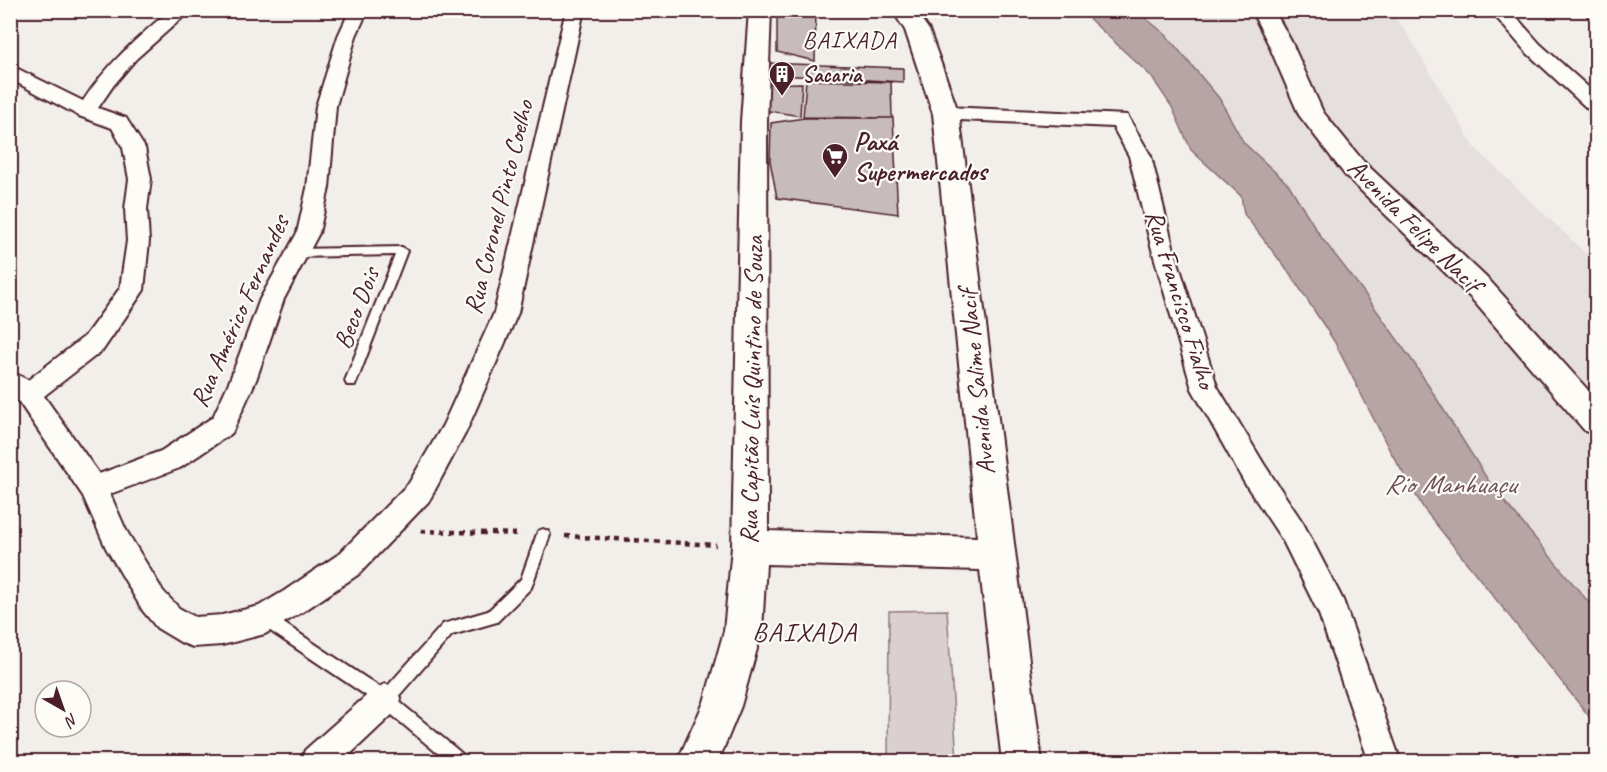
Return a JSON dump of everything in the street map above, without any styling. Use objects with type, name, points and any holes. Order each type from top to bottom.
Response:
[{"type":"street","points":[[86,111],[106,81],[129,55],[182,10]]},
{"type":"street","name":"Rua Américo Fernandes","points":[[93,488],[170,460],[223,425],[243,380],[272,299],[308,232],[318,188],[326,106],[347,36],[359,10]]},
{"type":"street","name":"Rua Coronel Pinto Coelho","points":[[19,387],[93,488],[116,539],[153,601],[168,618],[193,632],[222,630],[265,619],[349,564],[419,492],[453,432],[506,314],[562,59],[575,10]]},
{"type":"street","name":"Rua Capitão Luís Quintino de Souza","points":[[698,762],[722,706],[743,631],[750,546],[754,121],[760,10]]},
{"type":"street","name":"Avenida Salime Nacif","points":[[903,10],[917,30],[946,114],[1022,762]]},
{"type":"street","name":"Avenida Felipe Nacif","points":[[1262,10],[1280,43],[1312,115],[1354,168],[1482,290],[1596,421]]},
{"type":"street","points":[[1499,10],[1533,48],[1596,105]]},
{"type":"street","points":[[10,71],[86,111],[119,123],[134,148],[140,179],[136,209],[138,241],[132,290],[94,343],[19,387]]},
{"type":"street","name":"Rua Francisco Fialho","points":[[946,114],[1120,120],[1140,156],[1162,246],[1205,389],[1254,473],[1293,532],[1332,610],[1385,762]]},
{"type":"street","points":[[750,546],[996,554]]},
{"type":"street","points":[[317,762],[385,700]]},
{"type":"lane","name":"Beco Dois","points":[[296,253],[402,250],[351,381]]},
{"type":"lane","points":[[385,700],[448,629],[492,617],[526,583],[543,535]]},
{"type":"lane","points":[[265,619],[385,700],[460,762]]},
{"type":"shaded area","points":[[1137,11],[1388,11],[1404,28],[1475,148],[1596,263],[1596,611],[1493,488],[1416,366],[1361,287],[1321,237],[1289,185],[1244,143],[1219,98],[1166,35]]},
{"type":"shaded area","points":[[947,610],[957,760],[920,762],[888,759],[889,611]]},
{"type":"water","name":"Rio Manhuaçu","points":[[1081,11],[1137,11],[1166,35],[1219,98],[1244,143],[1289,185],[1321,237],[1416,366],[1493,488],[1596,611],[1596,725],[1424,509],[1389,449],[1334,341],[1291,275],[1244,214],[1241,196],[1191,150],[1172,107],[1151,76]]},
{"type":"building","points":[[777,10],[816,10],[815,61],[777,52]]},
{"type":"building","points":[[764,63],[903,68],[903,82],[761,74]]},
{"type":"building","points":[[806,80],[891,82],[892,118],[803,117]]},
{"type":"building","name":"Sacaria","points":[[802,83],[800,116],[763,110],[762,84]]},
{"type":"building","name":"Paxá Supermercados","points":[[804,118],[893,118],[898,214],[777,198],[770,161],[771,123]]},
{"type":"place","name":"Sacaria","points":[[782,97]]},
{"type":"place","name":"Paxá Supermercados","points":[[835,179]]},
{"type":"district","name":"BAIXADA","points":[[850,40]]},
{"type":"district","name":"BAIXADA","points":[[805,632]]}]
